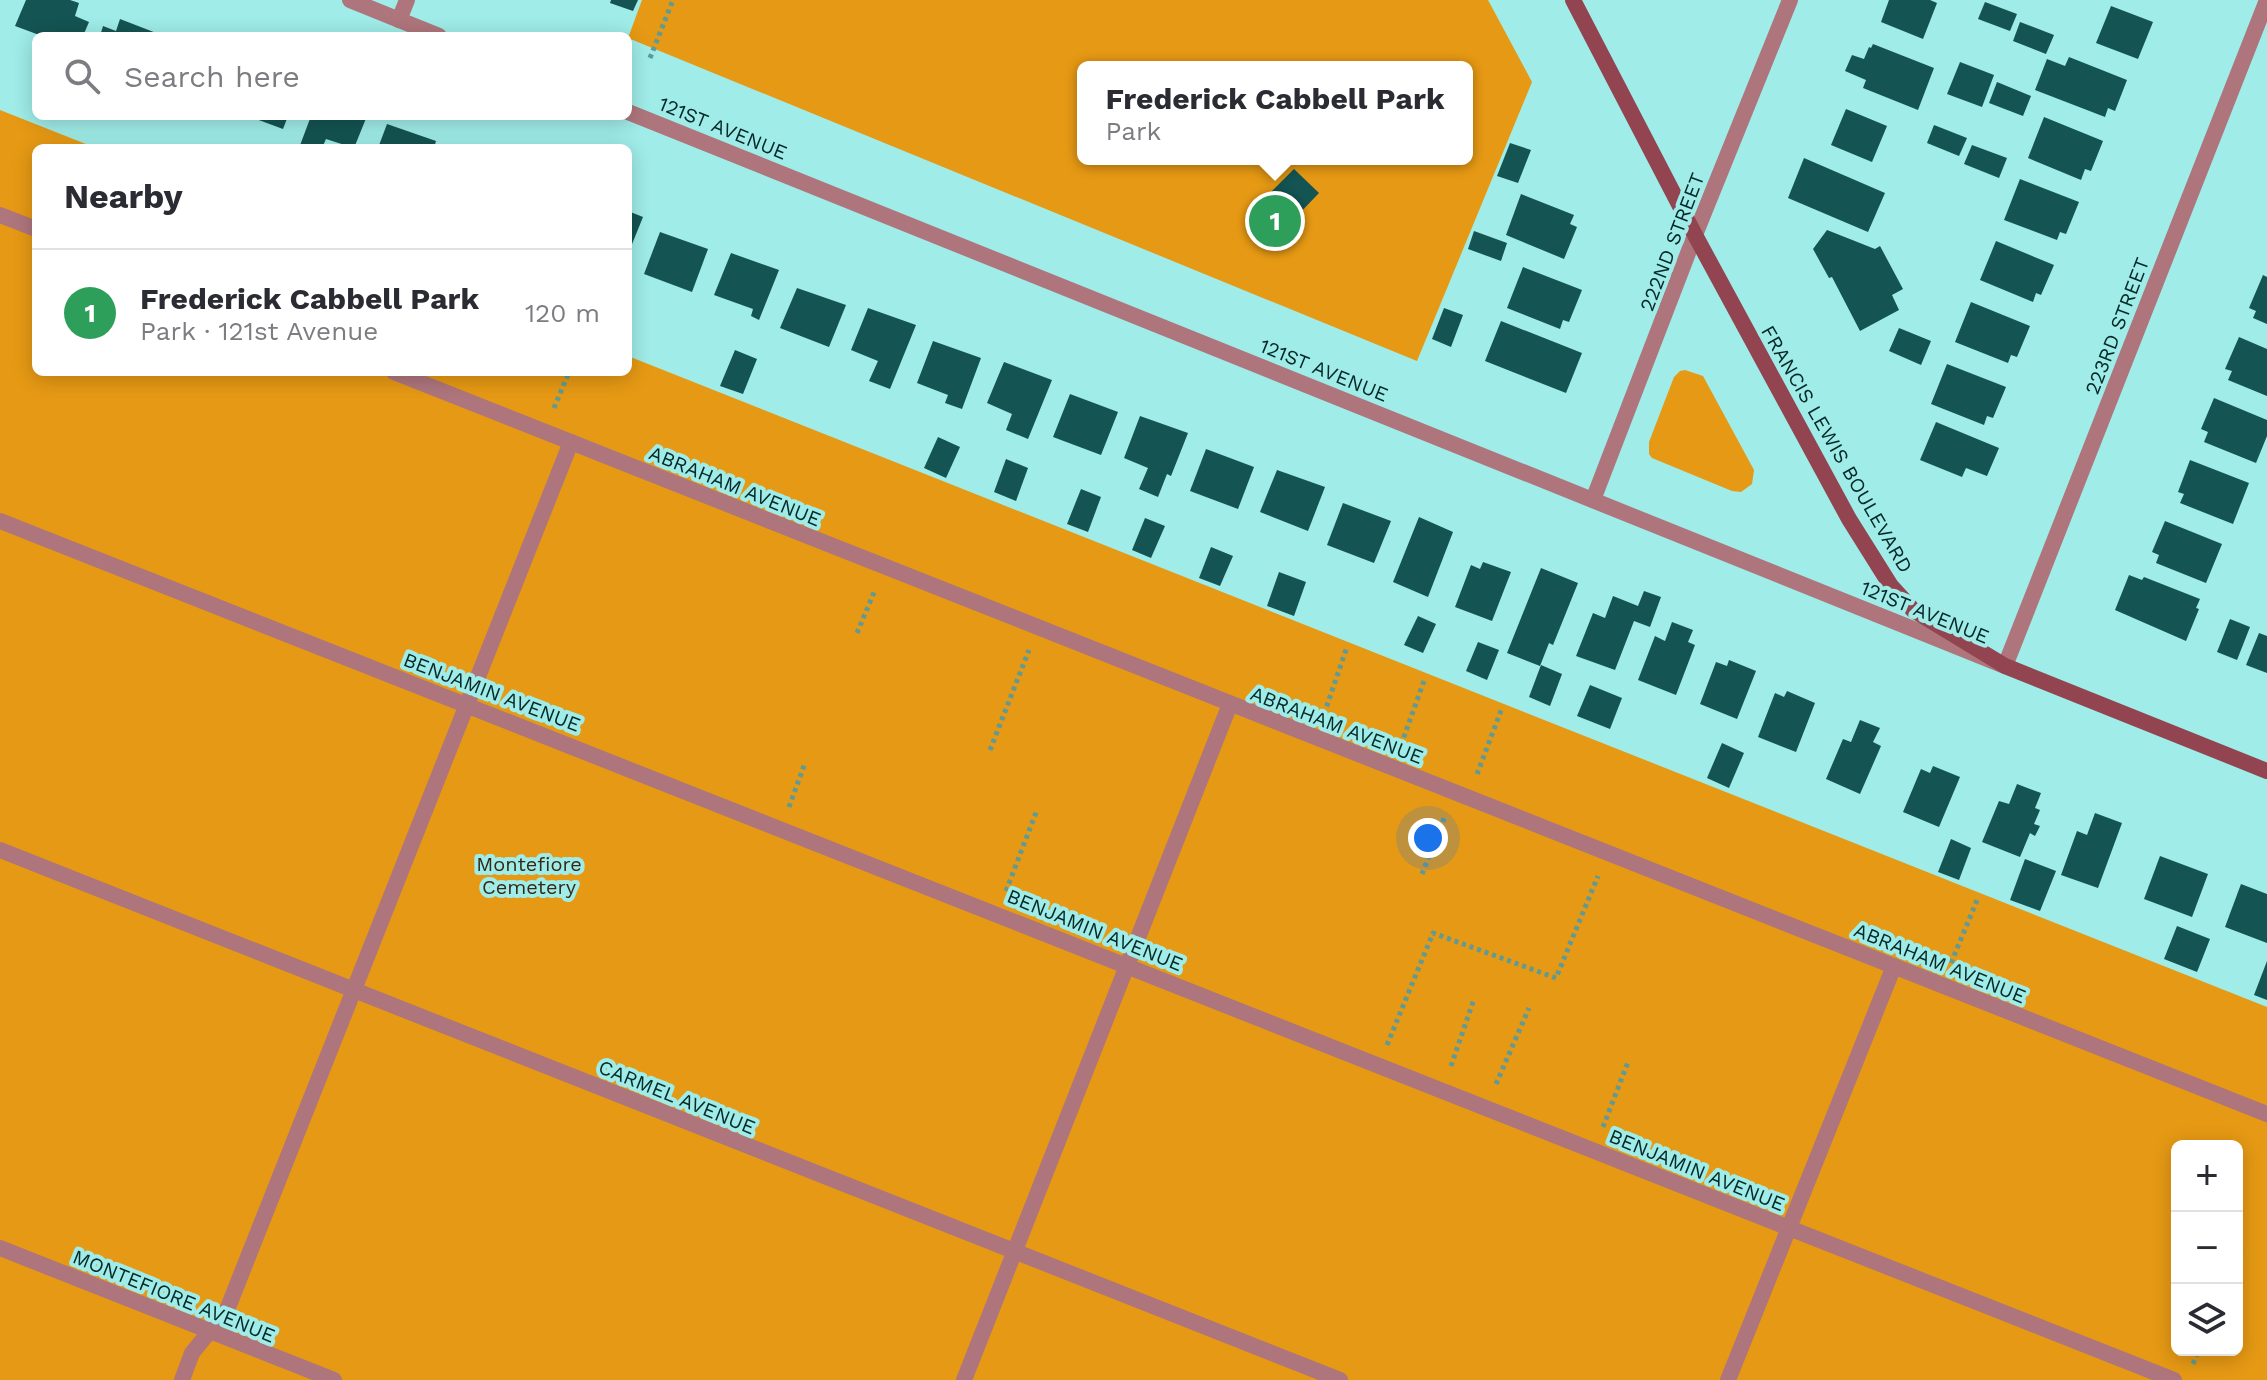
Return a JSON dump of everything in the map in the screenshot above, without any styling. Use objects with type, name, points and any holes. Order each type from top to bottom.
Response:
[{"type":"main road","name":"FRANCIS LEWIS BOULEVARD","points":[[1573,0],[1695,235],[1849,519],[1891,586],[1913,610],[2005,666],[2267,771]]},
{"type":"street","points":[[350,0],[429,32]]},
{"type":"street","points":[[399,20],[407,0]]},
{"type":"street","name":"222ND STREET","points":[[1593,500],[1790,0]]},
{"type":"street","name":"223RD STREET","points":[[2005,666],[2267,0]]},
{"type":"street","name":"121ST AVENUE","points":[[632,114],[2005,666]]},
{"type":"street","points":[[0,215],[32,227]]},
{"type":"street","name":"ABRAHAM AVENUE","points":[[404,376],[2267,1114]]},
{"type":"street","points":[[182,1380],[192,1353],[227,1310],[571,442]]},
{"type":"street","name":"BENJAMIN AVENUE","points":[[0,521],[2174,1380]]},
{"type":"street","points":[[964,1380],[1230,704]]},
{"type":"street","name":"CARMEL AVENUE","points":[[0,850],[1340,1380]]},
{"type":"street","points":[[1728,1380],[1894,966]]},
{"type":"street","name":"MONTEFIORE AVENUE","points":[[0,1248],[334,1380]]},
{"type":"path","points":[[650,58],[673,0]]},
{"type":"path","points":[[544,432],[567,376]]},
{"type":"path","points":[[857,633],[885,567]]},
{"type":"path","points":[[990,750],[1038,628]]},
{"type":"path","points":[[1315,738],[1347,647]]},
{"type":"path","points":[[1392,768],[1425,678]]},
{"type":"path","points":[[1422,874],[1502,708]]},
{"type":"path","points":[[782,828],[805,763]]},
{"type":"path","points":[[997,913],[1037,810]]},
{"type":"path","points":[[1379,1065],[1433,933],[1556,978],[1607,853]]},
{"type":"path","points":[[1942,985],[1978,898]]},
{"type":"path","points":[[1442,1090],[1474,999]]},
{"type":"path","points":[[1486,1107],[1529,1008]]},
{"type":"path","points":[[1595,1151],[1628,1062]]},
{"type":"green space","points":[[642,0],[1488,0],[1532,82],[1417,361],[632,40],[630,32]]},
{"type":"green space","name":"Montefiore Cemetery","points":[[0,110],[86,144],[32,144],[32,376],[632,376],[632,358],[2267,1007],[2267,1380],[0,1380]]},
{"type":"green space","points":[[1685,370],[1703,376],[1754,470],[1752,484],[1741,492],[1652,458],[1649,454],[1649,442],[1674,377]]},
{"type":"building","points":[[26,0],[70,0],[79,3],[75,16],[89,22],[85,32],[32,32],[15,26]]},
{"type":"building","points":[[611,0],[638,0],[633,11],[610,3]]},
{"type":"building","points":[[1889,0],[1930,0],[1937,3],[1923,39],[1881,22]]},
{"type":"building","points":[[1985,2],[2017,14],[2010,31],[1978,19]]},
{"type":"building","points":[[2111,6],[2153,22],[2138,59],[2096,43]]},
{"type":"building","points":[[120,19],[154,32],[101,32],[103,26],[116,31]]},
{"type":"building","points":[[2020,22],[2054,35],[2046,54],[2013,41]]},
{"type":"building","points":[[1873,44],[1934,68],[1918,110],[1863,88],[1866,80],[1845,71],[1852,55],[1864,59]]},
{"type":"building","points":[[2069,57],[2127,80],[2115,111],[2108,108],[2105,117],[2035,90],[2047,59],[2065,66]]},
{"type":"building","points":[[1960,62],[1994,75],[1982,107],[1947,94]]},
{"type":"building","points":[[1997,82],[2031,96],[2023,116],[1989,103]]},
{"type":"building","points":[[1846,109],[1887,126],[1872,162],[1831,145]]},
{"type":"building","points":[[2044,117],[2103,141],[2091,171],[2085,169],[2081,180],[2028,158]]},
{"type":"building","points":[[259,120],[286,120],[283,129]]},
{"type":"building","points":[[310,120],[365,120],[356,144],[326,139],[324,144],[300,144]]},
{"type":"building","points":[[387,124],[436,141],[435,144],[380,144]]},
{"type":"building","points":[[1934,125],[1967,138],[1959,156],[1927,143]]},
{"type":"building","points":[[1510,143],[1531,150],[1518,183],[1497,176]]},
{"type":"building","points":[[1972,145],[2007,158],[1999,178],[1964,164]]},
{"type":"building","points":[[1804,158],[1885,193],[1868,232],[1788,198]]},
{"type":"building","points":[[1294,169],[1319,193],[1295,218],[1270,193]]},
{"type":"building","points":[[2020,179],[2079,202],[2066,234],[2060,232],[2057,240],[2004,220]]},
{"type":"building","points":[[1521,194],[1574,215],[1570,224],[1577,227],[1564,259],[1506,235]]},
{"type":"building","points":[[632,213],[643,217],[632,244]]},
{"type":"building","points":[[1827,230],[1875,249],[1880,246],[1903,289],[1892,295],[1899,310],[1860,331],[1832,277],[1829,278],[1813,249]]},
{"type":"building","points":[[1474,231],[1507,243],[1501,261],[1468,249]]},
{"type":"building","points":[[660,232],[708,249],[692,292],[644,274]]},
{"type":"building","points":[[1996,241],[2054,265],[2041,295],[2036,293],[2033,302],[1980,280]]},
{"type":"building","points":[[731,253],[779,270],[759,320],[751,316],[753,309],[714,295]]},
{"type":"building","points":[[1523,267],[1582,290],[1569,322],[1563,320],[1560,329],[1507,308]]},
{"type":"building","points":[[2263,275],[2267,277],[2267,324],[2253,318],[2256,311],[2249,308]]},
{"type":"building","points":[[797,288],[846,305],[829,347],[780,328]]},
{"type":"building","points":[[1971,302],[2030,326],[2017,357],[2011,355],[2008,363],[1955,342]]},
{"type":"building","points":[[868,308],[916,325],[890,389],[869,381],[878,361],[851,350]]},
{"type":"building","points":[[1444,308],[1463,315],[1451,347],[1432,339]]},
{"type":"building","points":[[1501,321],[1582,353],[1566,393],[1485,361]]},
{"type":"building","points":[[1899,328],[1931,341],[1921,365],[1889,351]]},
{"type":"building","points":[[2239,337],[2267,349],[2267,396],[2228,380],[2232,371],[2225,369]]},
{"type":"building","points":[[933,341],[981,358],[962,409],[945,403],[948,395],[917,383]]},
{"type":"building","points":[[735,350],[757,359],[743,394],[720,386]]},
{"type":"building","points":[[1004,362],[1052,380],[1028,439],[1006,430],[1012,414],[987,403]]},
{"type":"building","points":[[1947,364],[2006,387],[1993,418],[1987,416],[1984,425],[1931,404]]},
{"type":"building","points":[[1070,394],[1118,412],[1101,455],[1053,437]]},
{"type":"building","points":[[2214,398],[2267,420],[2267,436],[2256,463],[2204,442],[2208,432],[2201,429]]},
{"type":"building","points":[[1140,416],[1188,433],[1171,476],[1167,474],[1158,497],[1139,489],[1148,468],[1124,458]]},
{"type":"building","points":[[1936,422],[1999,448],[1987,476],[1966,468],[1962,477],[1920,460]]},
{"type":"building","points":[[938,437],[960,447],[946,478],[924,468]]},
{"type":"building","points":[[1206,449],[1254,467],[1238,509],[1190,491]]},
{"type":"building","points":[[1006,459],[1028,468],[1016,501],[994,492]]},
{"type":"building","points":[[2190,460],[2249,483],[2233,524],[2180,503],[2184,494],[2178,492]]},
{"type":"building","points":[[1277,470],[1325,487],[1308,531],[1260,512]]},
{"type":"building","points":[[1081,489],[1101,497],[1088,532],[1067,524]]},
{"type":"building","points":[[1343,503],[1391,521],[1374,563],[1327,545]]},
{"type":"building","points":[[1419,517],[1453,532],[1428,597],[1393,582]]},
{"type":"building","points":[[1145,518],[1165,526],[1151,558],[1132,550]]},
{"type":"building","points":[[2165,521],[2222,544],[2206,583],[2156,563],[2159,555],[2152,552]]},
{"type":"building","points":[[1211,547],[1233,556],[1220,586],[1199,578]]},
{"type":"building","points":[[1483,562],[1511,572],[1492,621],[1455,607],[1471,565],[1480,569]]},
{"type":"building","points":[[1541,568],[1578,583],[1553,645],[1549,643],[1540,666],[1507,653]]},
{"type":"building","points":[[1279,572],[1306,582],[1294,616],[1267,606]]},
{"type":"building","points":[[2129,575],[2142,580],[2144,577],[2200,599],[2186,641],[2115,610]]},
{"type":"building","points":[[1644,591],[1661,597],[1650,627],[1634,621],[1615,670],[1576,656],[1593,613],[1605,618],[1613,596],[1638,606]]},
{"type":"building","points":[[1418,616],[1436,624],[1423,653],[1404,645]]},
{"type":"building","points":[[2230,619],[2250,627],[2237,660],[2217,652]]},
{"type":"building","points":[[1672,622],[1693,630],[1688,642],[1695,645],[1676,695],[1638,680],[1655,636],[1665,641]]},
{"type":"building","points":[[2259,633],[2267,636],[2267,673],[2246,665]]},
{"type":"building","points":[[1478,642],[1499,650],[1487,680],[1466,671]]},
{"type":"building","points":[[1729,660],[1756,671],[1737,719],[1700,704],[1716,662],[1727,666]]},
{"type":"building","points":[[1541,665],[1562,674],[1550,706],[1529,697]]},
{"type":"building","points":[[1590,685],[1622,698],[1610,729],[1577,716]]},
{"type":"building","points":[[1787,691],[1815,703],[1796,752],[1758,737],[1775,693],[1784,697]]},
{"type":"building","points":[[1860,720],[1880,728],[1873,742],[1881,746],[1860,794],[1826,779],[1843,739],[1851,742]]},
{"type":"building","points":[[1722,743],[1744,753],[1729,788],[1707,778]]},
{"type":"building","points":[[1933,766],[1960,777],[1939,827],[1903,812],[1921,769],[1930,773]]},
{"type":"building","points":[[2017,784],[2041,793],[2035,808],[2040,810],[2034,824],[2040,826],[2035,836],[2030,833],[2020,857],[1982,842],[1999,801],[2009,804]]},
{"type":"building","points":[[2095,813],[2122,823],[2098,888],[2061,875],[2077,831],[2087,835]]},
{"type":"building","points":[[1951,839],[1971,848],[1959,880],[1938,872]]},
{"type":"building","points":[[2160,856],[2208,874],[2192,917],[2144,899]]},
{"type":"building","points":[[2025,859],[2056,871],[2040,911],[2010,900]]},
{"type":"building","points":[[2241,884],[2267,894],[2267,943],[2225,927]]},
{"type":"building","points":[[2177,926],[2210,939],[2197,972],[2164,959]]},
{"type":"building","points":[[2267,961],[2267,1000],[2254,995]]},
{"type":"place","name":"Frederick Cabbell Park","points":[[1275,221]]}]
